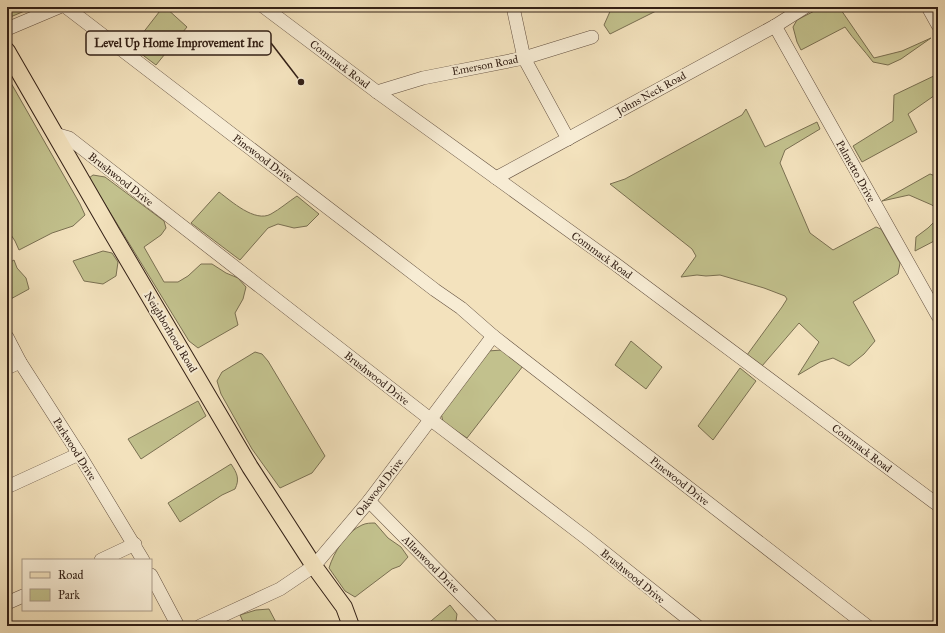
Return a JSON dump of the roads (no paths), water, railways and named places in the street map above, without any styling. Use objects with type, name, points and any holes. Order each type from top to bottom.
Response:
[{"type":"main road","name":"Neighborhood Road","points":[[7,51],[250,467],[314,566],[344,608],[352,626]]},
{"type":"street","points":[[7,29],[59,7]]},
{"type":"street","name":"Pinewood Drive","points":[[66,7],[461,308],[493,336],[867,626]]},
{"type":"street","points":[[512,7],[524,58],[568,139]]},
{"type":"street","name":"Johns Neck Road","points":[[496,178],[775,26],[805,7]]},
{"type":"street","points":[[928,7],[938,25]]},
{"type":"street","name":"Commack Road","points":[[271,8],[377,92],[614,263],[938,505]]},
{"type":"street","name":"Palmetto Drive","points":[[775,26],[938,316]]},
{"type":"street","name":"Emerson Road","points":[[377,92],[423,78],[524,58],[592,36]]},
{"type":"street","name":"Brushwood Drive","points":[[55,134],[69,138],[430,419],[579,532],[697,626]]},
{"type":"street","name":"Oakwood Drive","points":[[200,626],[280,589],[314,566],[369,501],[493,336]]},
{"type":"street","name":"Parkwood Drive","points":[[7,338],[20,362],[135,544],[142,559]]},
{"type":"street","points":[[7,368],[20,362]]},
{"type":"street","points":[[7,488],[79,454]]},
{"type":"street","name":"Allanwood Drive","points":[[369,501],[492,626]]},
{"type":"street","points":[[103,559],[135,544]]},
{"type":"street","points":[[152,577],[178,626]]},
{"type":"street","points":[[7,604],[22,596]]},
{"type":"street","points":[[344,608],[359,626]]},
{"type":"place","name":"Level Up Home Improvement Inc","points":[[301,82]]}]
